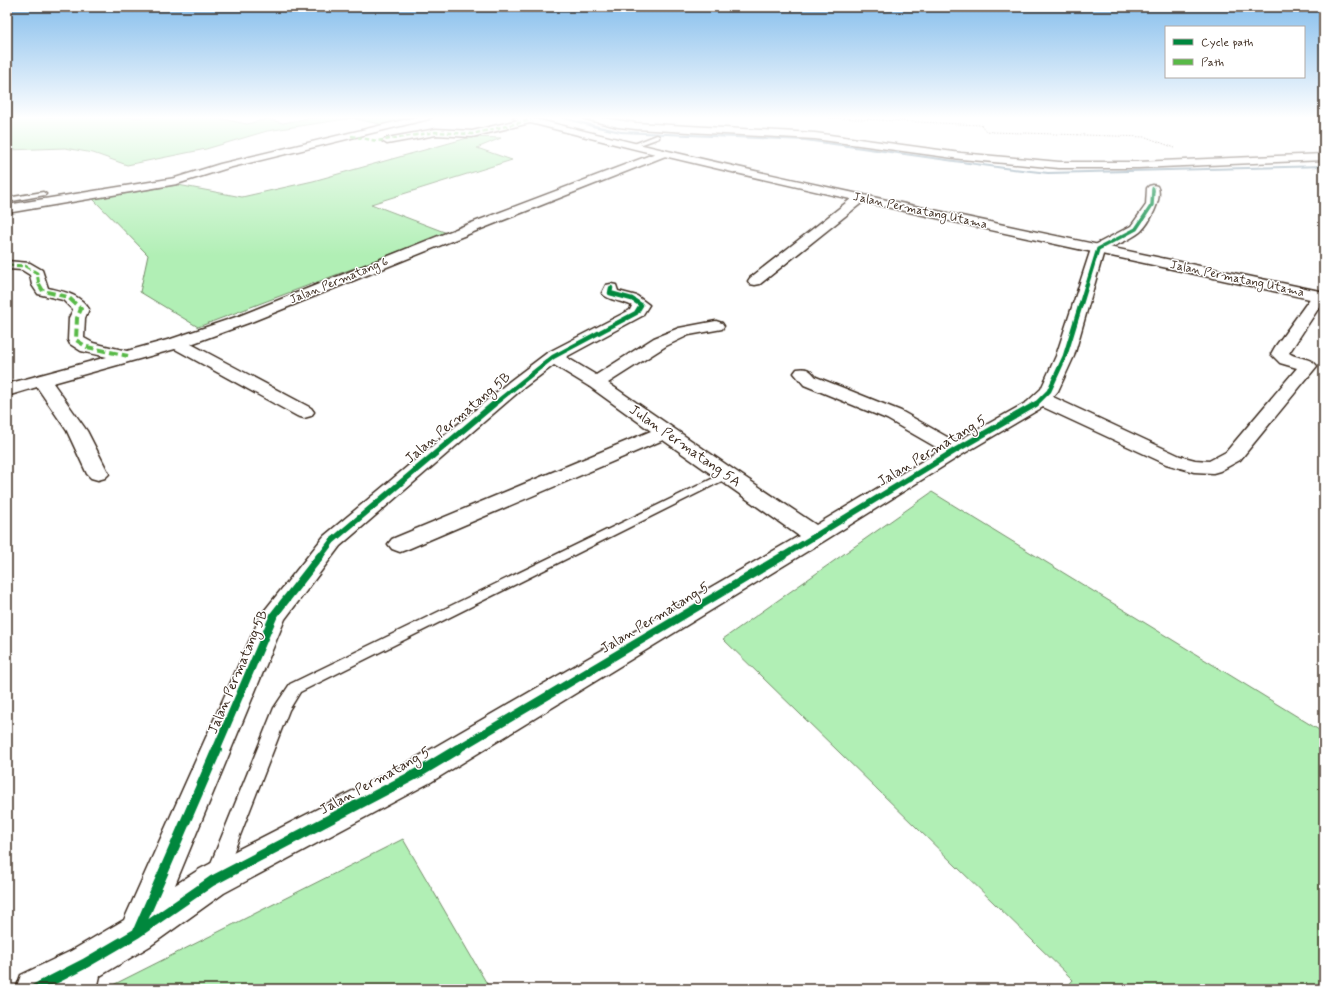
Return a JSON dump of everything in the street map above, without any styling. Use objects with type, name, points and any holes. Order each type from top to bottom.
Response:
[{"type":"street","points":[[7,209],[177,181],[235,163]]},
{"type":"street","name":"Jalan Permatang 6","points":[[7,390],[177,343],[252,317],[459,233],[637,163]]},
{"type":"street","name":"Jalan Permatang Utama","points":[[710,163],[860,198],[1322,297]]},
{"type":"street","points":[[1042,163],[1059,165],[1175,163]]},
{"type":"street","points":[[1098,249],[1136,229],[1152,205],[1153,188]]},
{"type":"street","points":[[755,281],[860,198]]},
{"type":"street","name":"Jalan Permatang 5","points":[[34,989],[81,976],[137,933],[212,881],[420,772],[816,536],[956,450],[1034,406],[1049,391],[1065,356],[1098,249]]},
{"type":"street","points":[[7,265],[25,266],[37,273],[39,285],[43,291],[68,297],[81,309],[77,318],[76,340],[87,347],[128,356]]},
{"type":"street","name":"Jalan Permatang 5B","points":[[137,933],[274,615],[332,541],[516,384],[553,357],[636,313],[641,305],[632,299],[610,293],[611,288]]},
{"type":"street","points":[[1041,399],[1173,460],[1194,466],[1213,467],[1233,456],[1308,366],[1286,359],[1280,354],[1283,347],[1322,297]]},
{"type":"street","points":[[596,383],[660,342],[685,331],[716,326]]},
{"type":"street","points":[[177,343],[304,412]]},
{"type":"street","name":"Julan Permatang 5A","points":[[553,357],[596,383],[726,475],[816,536]]},
{"type":"street","points":[[803,373],[810,381],[894,415],[956,450]]},
{"type":"street","points":[[42,381],[77,431],[98,474]]},
{"type":"street","points":[[400,544],[665,432]]},
{"type":"lane","points":[[7,200],[43,194]]},
{"type":"lane","points":[[212,881],[282,708],[295,688],[726,475]]},
{"type":"green space","points":[[376,163],[501,163],[371,204],[447,233],[198,327],[140,292],[148,255],[93,199],[178,185],[242,197],[313,181]]},
{"type":"green space","points":[[932,492],[1324,733],[1324,989],[1065,989],[1073,980],[723,639]]},
{"type":"green space","points":[[403,839],[490,989],[105,989]]},
{"type":"waterway","points":[[972,163],[1048,173],[1324,166]]},
{"type":"marked path","points":[[7,265],[25,266],[37,273],[39,285],[43,291],[68,297],[81,309],[77,318],[76,340],[87,347],[128,356]]},
{"type":"cycle path","points":[[35,989],[84,964],[137,933],[212,881],[420,772],[816,536],[956,450],[1034,406],[1049,391],[1065,356],[1098,249],[1136,229],[1152,205],[1153,188]]},
{"type":"cycle path","points":[[137,933],[274,615],[332,541],[516,385],[553,357],[636,313],[641,305],[632,299],[610,293],[611,288]]}]
